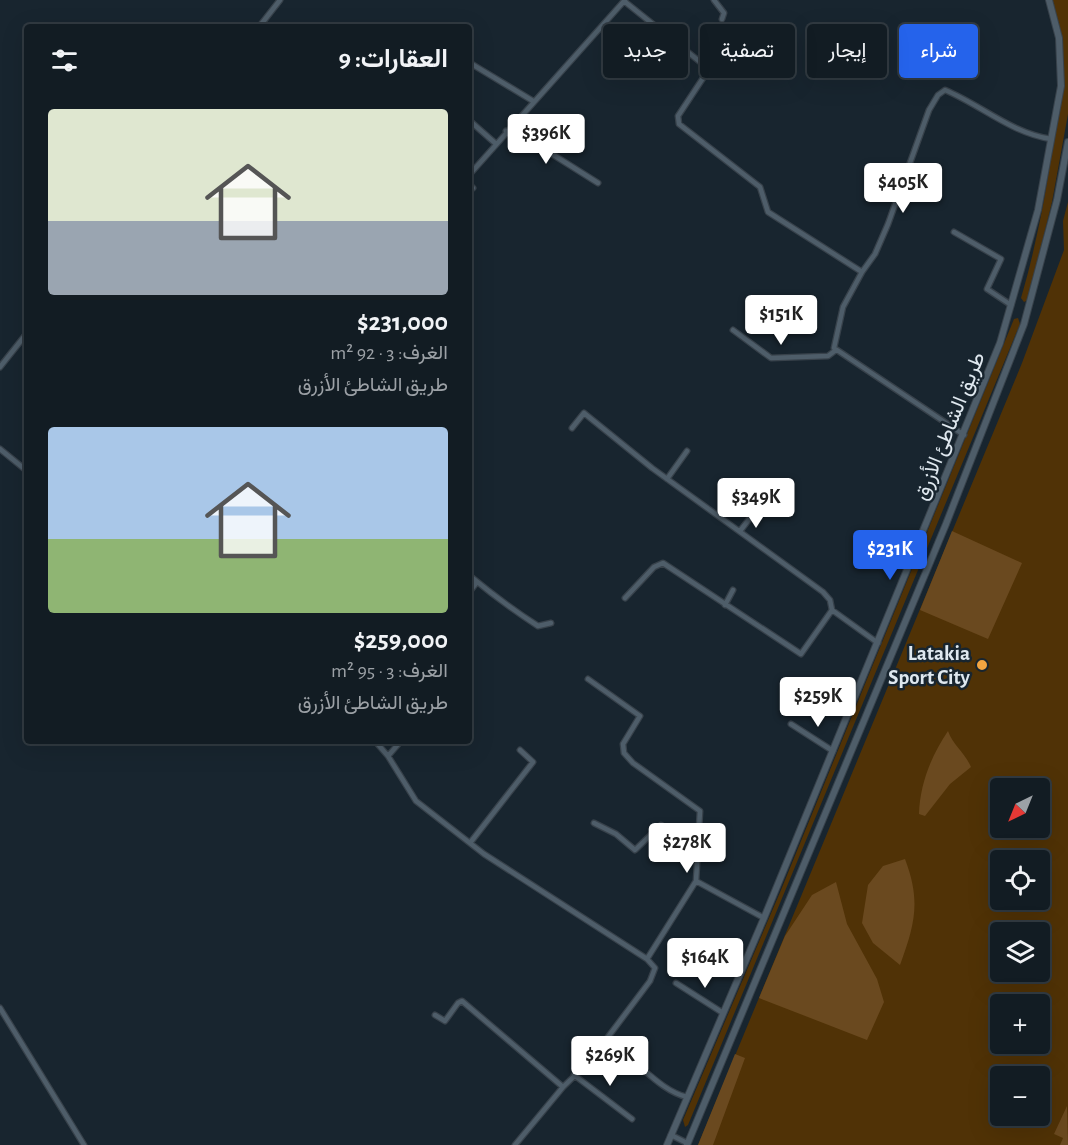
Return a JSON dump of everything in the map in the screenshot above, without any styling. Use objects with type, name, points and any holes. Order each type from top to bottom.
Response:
[{"type":"main road","name":"طريق الشاطئ الأزرق","points":[[667,1145],[764,918],[1000,343],[1038,210],[1061,86],[1059,38],[1049,0]]},
{"type":"main road","name":"طريق الشاطئ الأزرق","points":[[687,1144],[946,524],[1024,324],[1057,200],[1068,142]]},
{"type":"street","points":[[261,24],[280,0]]},
{"type":"street","points":[[472,172],[495,143],[625,0],[709,69],[678,116],[679,124],[760,187],[768,212],[862,272]]},
{"type":"street","points":[[714,0],[724,13],[722,19]]},
{"type":"street","points":[[472,64],[533,101]]},
{"type":"street","points":[[964,435],[836,350],[834,343],[843,307],[862,272],[875,255],[906,178],[929,110],[938,95],[945,90],[1008,125],[1034,136],[1051,139]]},
{"type":"street","points":[[472,123],[495,143]]},
{"type":"street","points":[[506,131],[512,135],[517,132],[598,183]]},
{"type":"street","points":[[906,178],[927,189]]},
{"type":"street","points":[[954,232],[1001,259],[987,289],[1011,305]]},
{"type":"street","points":[[733,330],[771,358],[828,356],[836,350]]},
{"type":"street","points":[[0,367],[24,337]]},
{"type":"street","points":[[572,428],[584,413],[667,478],[823,592],[830,600],[832,610],[878,643]]},
{"type":"street","points":[[0,449],[24,469]]},
{"type":"street","points":[[667,478],[687,451]]},
{"type":"street","points":[[740,531],[757,509]]},
{"type":"street","points":[[625,598],[654,567],[663,563],[801,654],[832,610]]},
{"type":"street","points":[[472,578],[512,612],[522,613],[538,626],[551,623]]},
{"type":"street","points":[[472,588],[477,582]]},
{"type":"street","points":[[725,605],[733,590]]},
{"type":"street","points":[[588,679],[640,716],[623,744],[624,753],[633,763],[700,811],[696,881],[647,959]]},
{"type":"street","points":[[791,724],[833,751]]},
{"type":"street","points":[[378,744],[388,756],[416,801],[470,843],[647,959],[655,968],[650,981],[590,1061],[563,1086],[515,1145]]},
{"type":"street","points":[[388,756],[398,744]]},
{"type":"street","points":[[470,843],[533,762],[520,750]]},
{"type":"street","points":[[594,823],[616,834],[635,850],[661,825],[697,848]]},
{"type":"street","points":[[696,881],[764,918]]},
{"type":"street","points":[[676,984],[723,1013]]},
{"type":"street","points":[[435,1015],[445,1022],[458,1003],[462,1002],[563,1086]]},
{"type":"street","points":[[0,1008],[84,1145]]},
{"type":"street","points":[[632,1060],[656,1080],[679,1095],[687,1097]]},
{"type":"street","points":[[574,1075],[632,1119]]},
{"type":"street","points":[[671,1135],[687,1144]]},
{"type":"shaded area","points":[[1052,0],[1068,0],[1068,114],[1052,202],[1028,300],[1024,302],[1021,298],[1039,227],[1056,110],[1056,34]]},
{"type":"shaded area","name":"Latakia Sport City","points":[[1068,202],[1068,1145],[698,1145],[1022,363],[1064,250],[1063,221]]},
{"type":"shaded area","points":[[1018,318],[1020,324],[688,1125],[685,1127],[683,1120],[781,890],[1014,319]]},
{"type":"shaded area","points":[[952,531],[1022,563],[988,639],[920,610]]},
{"type":"shaded area","points":[[948,731],[971,767],[950,784],[925,816],[919,814],[924,781],[936,750]]},
{"type":"shaded area","points":[[905,859],[913,888],[914,912],[900,965],[873,943],[862,923],[868,885],[883,866]]},
{"type":"shaded area","points":[[836,882],[847,924],[877,979],[884,1002],[867,1040],[759,998],[785,936],[812,895]]},
{"type":"shaded area","points":[[735,1054],[745,1058],[713,1145],[698,1145]]},
{"type":"shaded area","points":[[1067,1106],[1068,1145],[1060,1145],[1063,1138],[1054,1134]]},
{"type":"place","name":"Latakia Sport City","points":[[982,665]]}]
